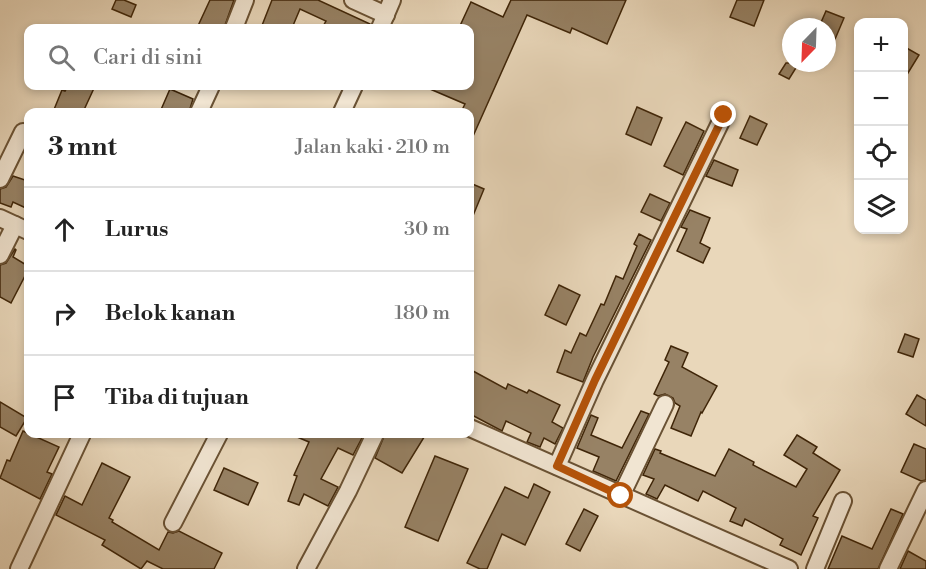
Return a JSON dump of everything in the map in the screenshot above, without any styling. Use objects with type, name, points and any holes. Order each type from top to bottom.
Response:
[{"type":"street","points":[[235,24],[244,0]]},
{"type":"street","points":[[353,0],[386,14]]},
{"type":"street","points":[[201,108],[209,90]]},
{"type":"street","points":[[344,108],[352,90]]},
{"type":"street","points":[[557,466],[595,380],[724,115]]},
{"type":"street","points":[[0,179],[23,132]]},
{"type":"street","points":[[0,255],[14,224]]},
{"type":"street","points":[[621,496],[665,404]]},
{"type":"street","points":[[474,430],[557,466],[759,563],[789,569]]},
{"type":"street","points":[[19,569],[80,438]]},
{"type":"street","points":[[173,522],[217,438]]},
{"type":"street","points":[[306,569],[348,491],[373,438]]},
{"type":"street","points":[[888,569],[926,490]]},
{"type":"street","points":[[815,569],[843,501]]},
{"type":"building","points":[[116,0],[124,0],[136,5],[131,17],[112,9]]},
{"type":"building","points":[[210,0],[234,0],[225,24],[199,24]]},
{"type":"building","points":[[272,0],[318,0],[370,24],[324,24],[326,21],[300,9],[294,24],[263,24]]},
{"type":"building","points":[[511,0],[626,0],[607,44],[572,28],[570,33],[527,15],[474,134],[474,108],[463,108],[465,104],[432,90],[474,90],[474,24],[461,24],[471,2],[503,17]]},
{"type":"building","points":[[737,0],[764,0],[754,26],[730,17]]},
{"type":"building","points":[[826,11],[844,18],[836,37],[836,18],[823,18]]},
{"type":"building","points":[[908,49],[919,55],[908,73]]},
{"type":"building","points":[[782,69],[782,72],[793,72],[789,79],[779,74]]},
{"type":"building","points":[[62,90],[93,90],[85,108],[55,108]]},
{"type":"building","points":[[170,90],[193,99],[190,108],[162,108]]},
{"type":"building","points":[[637,107],[662,118],[651,145],[626,134]]},
{"type":"building","points":[[750,116],[767,124],[757,145],[740,138]]},
{"type":"building","points":[[686,122],[704,131],[683,175],[664,166]]},
{"type":"building","points":[[714,160],[738,170],[732,186],[706,176]]},
{"type":"building","points":[[13,176],[24,180],[24,207],[13,202],[11,207],[0,203],[0,189],[6,187]]},
{"type":"building","points":[[474,185],[484,189],[474,213]]},
{"type":"building","points":[[650,194],[670,203],[661,221],[641,212]]},
{"type":"building","points":[[690,210],[710,218],[700,243],[710,248],[703,263],[677,251],[687,229],[681,227]]},
{"type":"building","points":[[639,234],[651,240],[583,382],[557,372],[565,350],[571,353],[580,333],[586,336],[601,304],[604,305],[616,276],[623,279],[637,246],[634,244]]},
{"type":"building","points":[[15,249],[13,257],[24,264],[24,278],[11,303],[0,297],[0,265],[6,263]]},
{"type":"building","points":[[559,285],[580,295],[566,325],[545,315]]},
{"type":"building","points":[[905,334],[919,339],[913,357],[898,352]]},
{"type":"building","points":[[671,346],[688,353],[682,367],[717,386],[701,412],[691,436],[671,428],[680,406],[673,398],[665,394],[658,396],[654,394],[669,362],[665,360]]},
{"type":"building","points":[[474,372],[506,389],[508,384],[527,393],[529,390],[560,405],[552,422],[563,428],[555,444],[544,438],[540,447],[527,442],[531,433],[506,421],[502,431],[474,416]]},
{"type":"building","points":[[917,395],[926,400],[926,426],[906,414]]},
{"type":"building","points":[[0,402],[24,416],[24,423],[16,436],[0,427]]},
{"type":"building","points":[[641,411],[649,414],[616,481],[593,471],[599,457],[577,448],[591,415],[598,418],[591,435],[622,448]]},
{"type":"building","points":[[23,431],[24,438],[39,438],[59,447],[47,472],[52,474],[40,499],[0,478],[7,460],[10,461]]},
{"type":"building","points":[[797,435],[817,447],[813,453],[840,470],[813,516],[818,518],[801,555],[780,545],[783,539],[745,519],[742,526],[730,521],[736,508],[703,491],[698,501],[665,485],[657,499],[646,494],[654,479],[643,475],[655,449],[715,476],[729,449],[754,462],[753,465],[796,487],[807,469],[784,455]]},
{"type":"building","points":[[300,438],[362,438],[353,455],[338,448],[321,479],[338,487],[328,506],[304,494],[299,505],[288,501],[297,476],[294,475],[309,442]]},
{"type":"building","points":[[383,438],[424,438],[402,473],[375,458]]},
{"type":"building","points":[[914,444],[926,449],[926,480],[921,481],[901,472]]},
{"type":"building","points":[[435,456],[468,469],[438,541],[405,527]]},
{"type":"building","points":[[102,463],[130,477],[109,518],[113,520],[112,522],[159,550],[168,532],[179,531],[222,553],[214,569],[163,569],[147,561],[141,569],[102,545],[105,540],[56,515],[65,496],[82,505]]},
{"type":"building","points":[[224,468],[258,483],[248,505],[214,490]]},
{"type":"building","points":[[534,484],[550,492],[525,545],[502,534],[487,569],[480,569],[467,563],[505,487],[528,498]]},
{"type":"building","points":[[584,509],[598,516],[580,551],[566,544]]},
{"type":"building","points":[[891,509],[903,514],[878,569],[828,569],[842,536],[872,549]]},
{"type":"building","points":[[908,551],[926,561],[926,569],[900,569]]},
{"type":"route","points":[[621,496],[557,466],[595,380],[724,115]]}]
